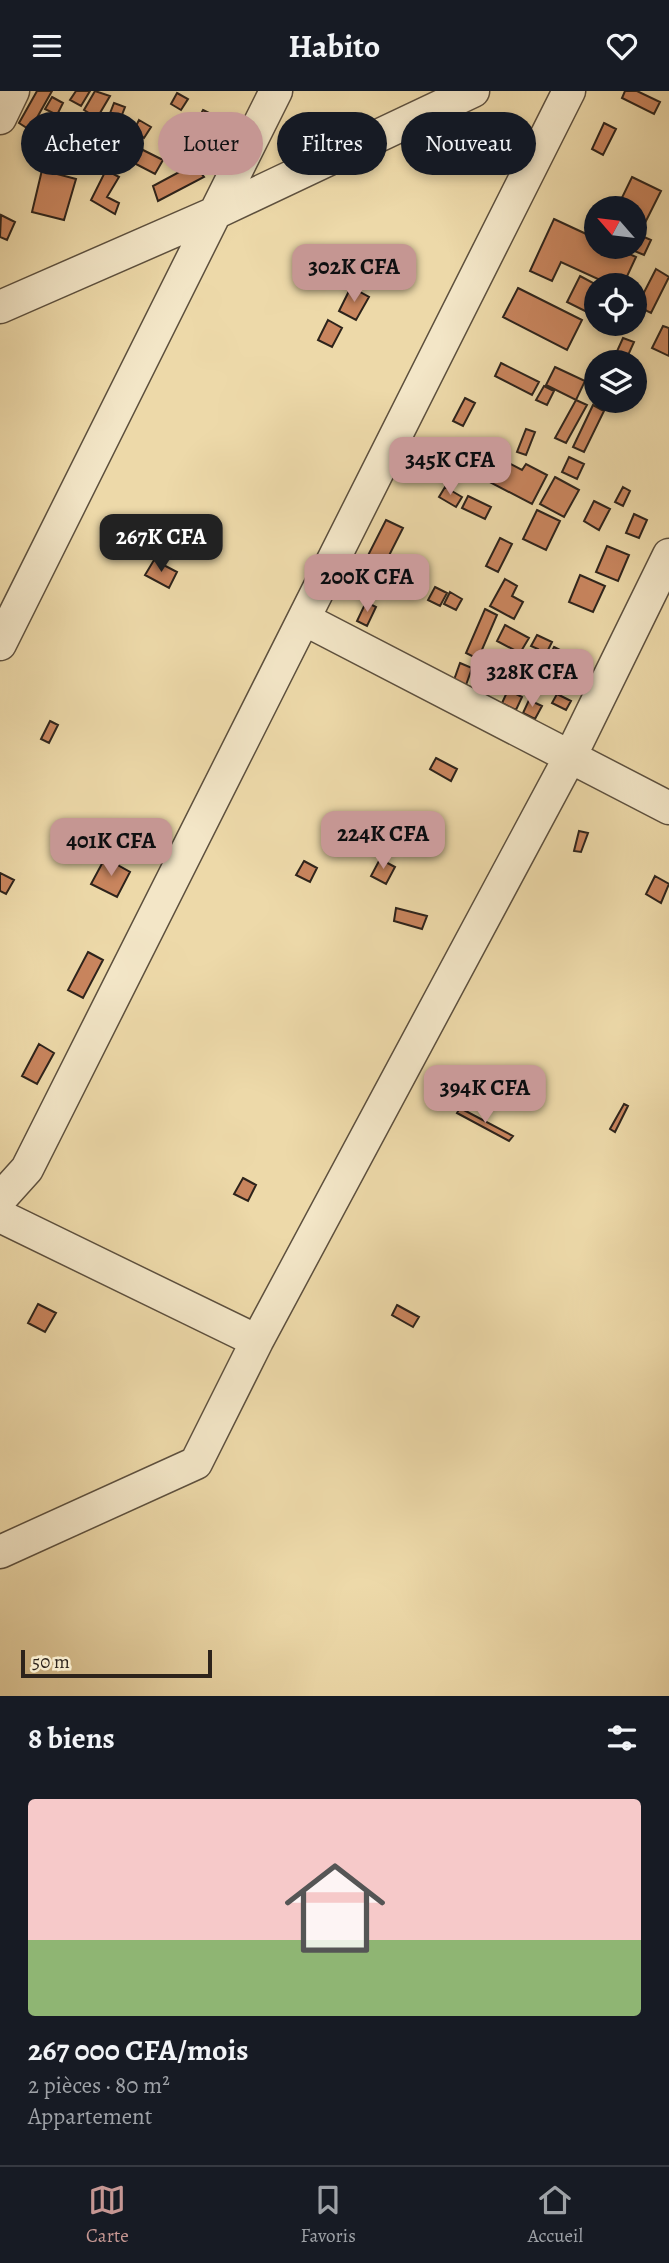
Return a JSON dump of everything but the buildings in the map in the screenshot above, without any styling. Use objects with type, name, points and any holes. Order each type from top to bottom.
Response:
[{"type":"street","points":[[0,118],[13,91]]},
{"type":"street","points":[[0,644],[276,91]]},
{"type":"street","points":[[0,307],[215,213],[473,91]]},
{"type":"street","points":[[0,1199],[27,1169],[569,91]]},
{"type":"street","points":[[0,1552],[195,1463],[257,1341],[570,757],[669,555]]},
{"type":"street","points":[[304,619],[669,808]]},
{"type":"street","points":[[0,1216],[257,1341]]}]
